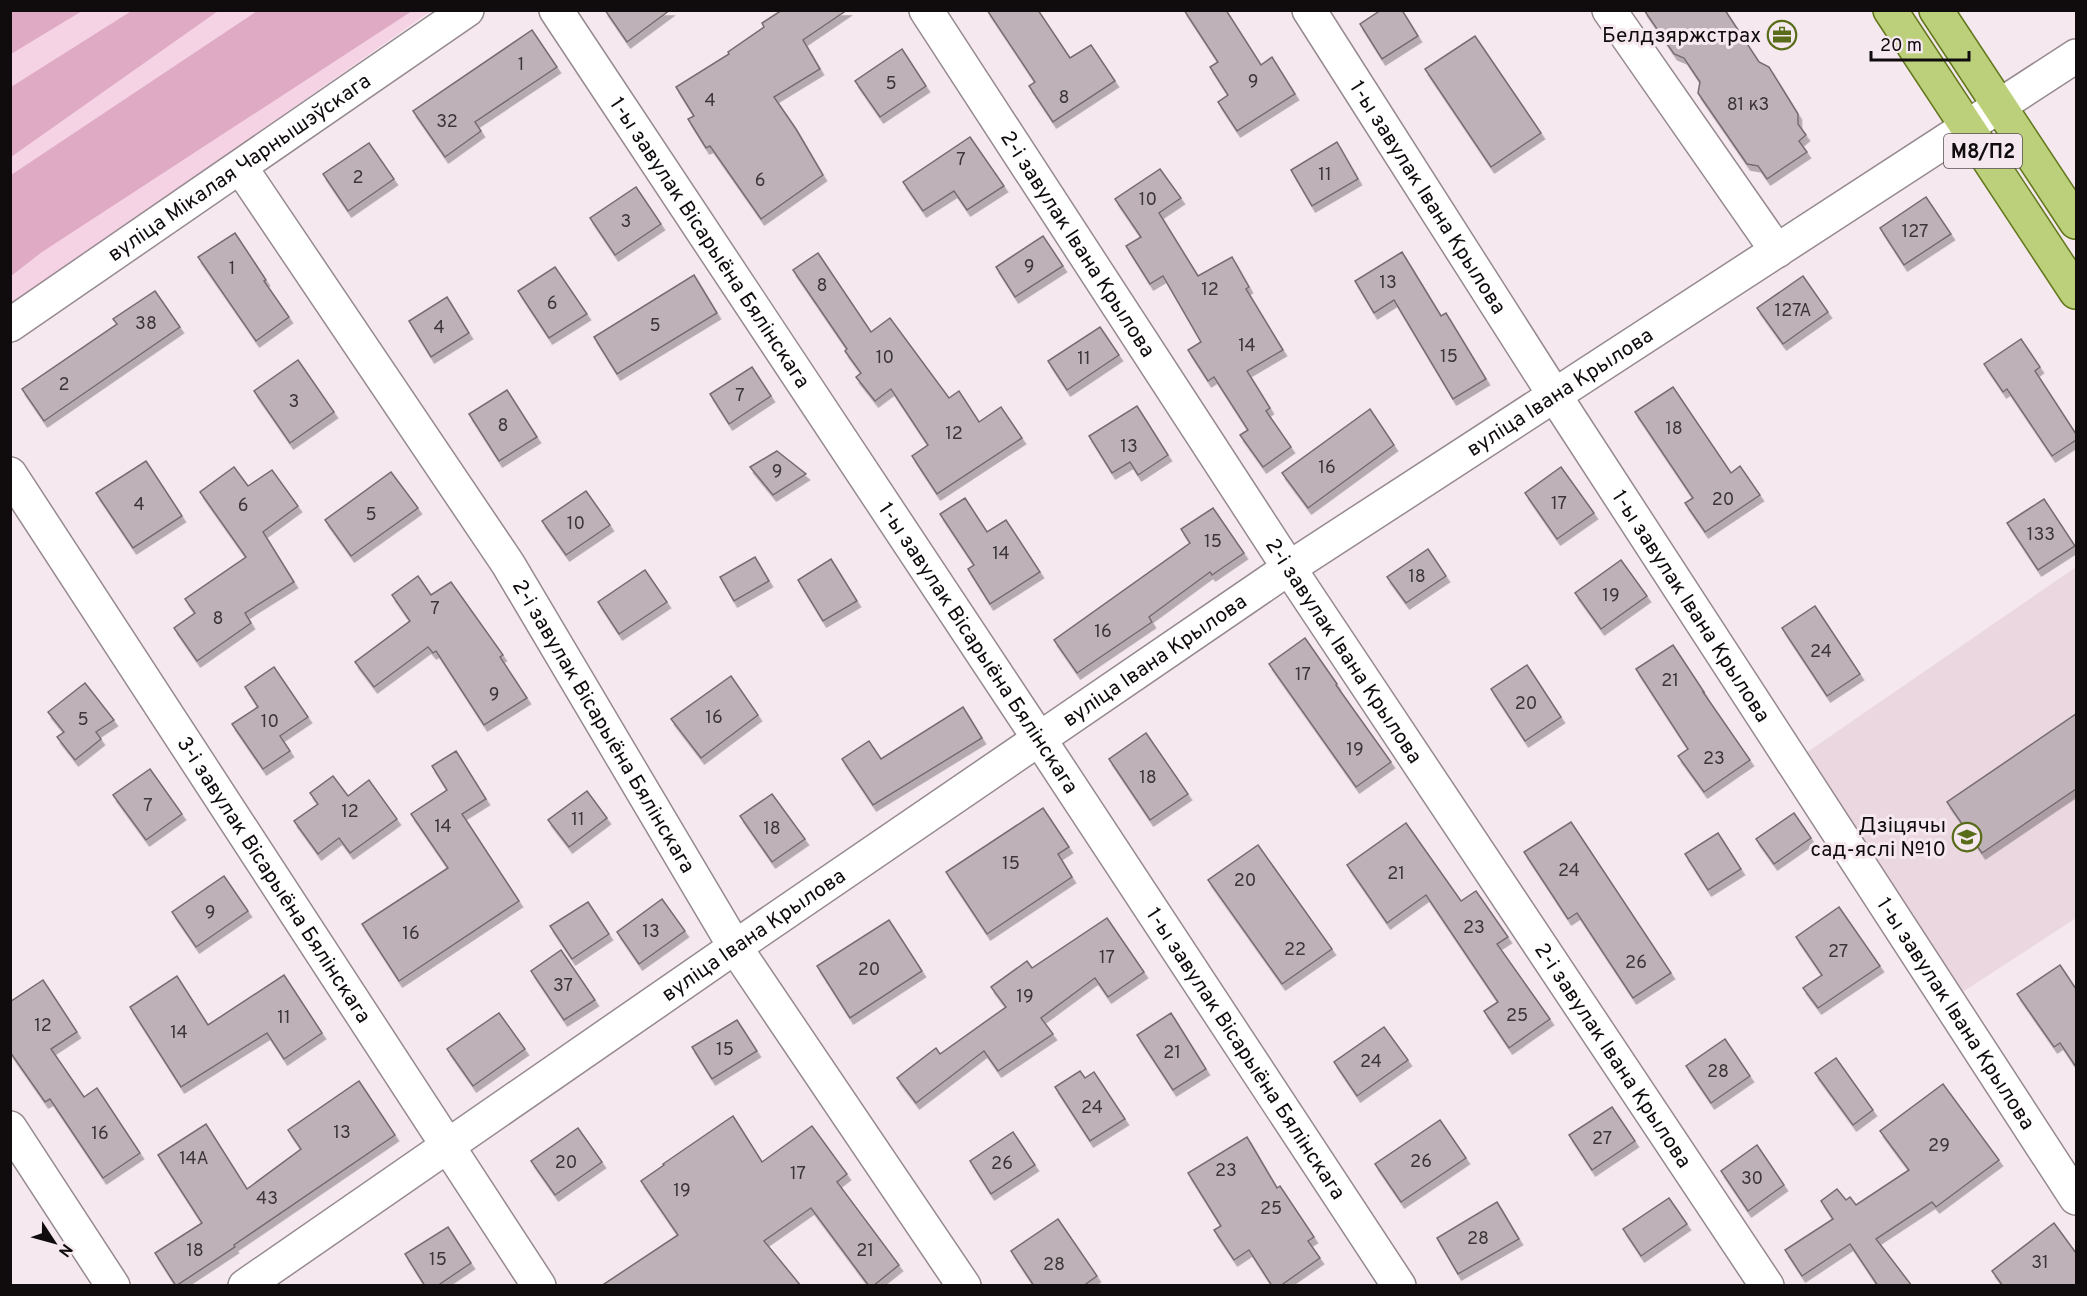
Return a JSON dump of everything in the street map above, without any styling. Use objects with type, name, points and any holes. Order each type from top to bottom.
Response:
[{"type":"main road","name":"М8/П2","points":[[1890,10],[2076,292]]},
{"type":"main road","name":"М8/П2","points":[[1936,10],[2076,222]]},
{"type":"street","name":"вуліца Мікалая Чарнышэўскага","points":[[10,326],[467,10]]},
{"type":"street","name":"1-ы завулак Вісарыёна Бялінскага","points":[[556,10],[1399,1286]]},
{"type":"street","name":"2-і завулак Івана Крылова","points":[[926,10],[1289,568],[1767,1286]]},
{"type":"street","name":"1-ы завулак Івана Крылова","points":[[1309,10],[1555,396],[2076,1198]]},
{"type":"street","points":[[1609,10],[1777,251]]},
{"type":"street","name":"вуліца Івана Крылова","points":[[245,1286],[1289,568],[2076,56]]},
{"type":"street","name":"2-і завулак Вісарыёна Бялінскага","points":[[241,168],[508,564],[735,947],[964,1286]]},
{"type":"street","name":"3-і завулак Вісарыёна Бялінскага","points":[[10,474],[539,1286]]},
{"type":"street","points":[[10,1128],[113,1286]]},
{"type":"shaded area","points":[[11,10],[82,10],[82,11],[11,54]]},
{"type":"shaded area","points":[[133,10],[218,11],[11,157],[11,87]]},
{"type":"shaded area","points":[[11,11],[431,11],[11,306]]},
{"type":"shaded area","points":[[257,11],[412,11],[42,252],[11,276],[11,175]]},
{"type":"shaded area","name":"Дзіцячы сад-яслі №10","points":[[2076,567],[2076,918],[1961,993],[1803,755]]},
{"type":"building","points":[[605,10],[670,10],[627,42]]},
{"type":"building","points":[[782,10],[847,10],[803,40],[820,69],[774,97],[823,175],[761,219],[710,146],[706,148],[688,119],[694,116],[676,87],[729,54],[728,52],[764,27],[762,23]]},
{"type":"building","points":[[987,10],[1038,10],[1070,58],[1091,45],[1115,81],[1053,122],[1029,86],[1035,82]]},
{"type":"building","points":[[1184,10],[1226,10],[1261,65],[1272,57],[1295,94],[1237,131],[1218,102],[1228,95],[1210,67],[1218,62]]},
{"type":"building","points":[[1381,10],[1402,10],[1418,36],[1382,59],[1360,24]]},
{"type":"building","points":[[1644,10],[1725,10],[1759,62],[1769,67],[1798,114],[1798,124],[1806,135],[1799,141],[1807,152],[1767,179],[1758,166],[1747,164],[1698,93],[1700,82],[1684,58],[1674,54]]},
{"type":"building","points":[[532,30],[557,67],[475,122],[481,131],[445,157],[413,111]]},
{"type":"building","points":[[1475,36],[1541,133],[1491,167],[1425,69]]},
{"type":"building","points":[[902,49],[926,86],[880,117],[855,81]]},
{"type":"building","points":[[970,137],[1004,186],[967,210],[954,191],[923,211],[903,182]]},
{"type":"building","points":[[1337,142],[1358,179],[1312,206],[1291,170]]},
{"type":"building","points":[[369,143],[394,179],[348,211],[323,174]]},
{"type":"building","points":[[1160,169],[1181,198],[1159,213],[1198,276],[1232,257],[1249,287],[1246,289],[1283,350],[1247,371],[1270,408],[1266,411],[1291,447],[1263,467],[1240,435],[1248,430],[1214,377],[1208,381],[1188,350],[1201,342],[1163,276],[1150,284],[1126,246],[1141,237],[1115,199]]},
{"type":"building","points":[[636,187],[661,224],[615,255],[590,218]]},
{"type":"building","points":[[1926,197],[1951,234],[1904,265],[1880,228]]},
{"type":"building","points":[[235,233],[289,317],[256,341],[198,257]]},
{"type":"building","points":[[1043,236],[1063,266],[1015,297],[996,267]]},
{"type":"building","points":[[1402,252],[1441,316],[1446,313],[1486,379],[1453,399],[1394,300],[1374,313],[1355,281]]},
{"type":"building","points":[[818,253],[871,332],[890,318],[949,398],[959,391],[979,422],[1001,407],[1022,438],[937,494],[912,456],[928,445],[891,389],[875,401],[856,377],[861,373],[845,351],[847,349],[793,270]]},
{"type":"building","points":[[555,267],[587,314],[549,338],[518,291]]},
{"type":"building","points":[[694,275],[717,313],[617,374],[594,337]]},
{"type":"building","points":[[1803,276],[1828,312],[1783,344],[1757,308]]},
{"type":"building","points":[[155,291],[180,327],[44,421],[22,389],[117,324],[113,319]]},
{"type":"building","points":[[447,297],[469,333],[431,357],[409,321]]},
{"type":"building","points":[[1100,327],[1119,355],[1067,390],[1048,361]]},
{"type":"building","points":[[2021,339],[2040,367],[2035,371],[2076,434],[2076,440],[2052,456],[2007,389],[2003,392],[1984,364]]},
{"type":"building","points":[[298,360],[334,412],[290,443],[254,391]]},
{"type":"building","points":[[752,367],[771,396],[729,424],[710,394]]},
{"type":"building","points":[[1673,387],[1731,473],[1740,466],[1760,495],[1705,532],[1685,503],[1693,498],[1635,412]]},
{"type":"building","points":[[507,390],[537,437],[499,461],[469,414]]},
{"type":"building","points":[[1137,406],[1168,455],[1138,475],[1130,462],[1112,473],[1089,436]]},
{"type":"building","points":[[1370,409],[1394,445],[1308,508],[1282,473]]},
{"type":"building","points":[[777,451],[806,474],[773,495],[750,467]]},
{"type":"building","points":[[146,461],[182,516],[133,548],[96,493]]},
{"type":"building","points":[[234,467],[248,486],[272,470],[298,506],[263,532],[294,582],[245,613],[251,623],[197,661],[174,628],[195,613],[185,599],[246,557],[200,492]]},
{"type":"building","points":[[1561,467],[1594,513],[1557,539],[1525,493]]},
{"type":"building","points":[[391,472],[418,508],[351,556],[325,520]]},
{"type":"building","points":[[586,491],[610,525],[566,555],[542,521]]},
{"type":"building","points":[[965,498],[987,532],[1006,520],[1040,572],[990,604],[968,569],[974,565],[940,514]]},
{"type":"building","points":[[2044,499],[2075,546],[2038,570],[2007,523]]},
{"type":"building","points":[[1213,508],[1244,553],[1212,575],[1210,572],[1149,617],[1152,622],[1077,673],[1054,640],[1190,543],[1181,529]]},
{"type":"building","points":[[1428,549],[1446,576],[1406,603],[1387,577]]},
{"type":"building","points":[[755,557],[769,581],[734,601],[720,577]]},
{"type":"building","points":[[831,559],[857,601],[823,621],[798,580]]},
{"type":"building","points":[[1621,560],[1647,596],[1601,629],[1575,593]]},
{"type":"building","points":[[645,570],[667,602],[619,634],[598,602]]},
{"type":"building","points":[[418,576],[431,595],[451,582],[503,655],[500,657],[527,698],[484,725],[436,651],[433,653],[428,647],[374,687],[355,662],[410,621],[392,595]]},
{"type":"building","points":[[1815,606],[1860,674],[1827,696],[1782,628]]},
{"type":"building","points":[[1305,638],[1391,762],[1356,787],[1269,664]]},
{"type":"building","points":[[1673,645],[1750,760],[1704,792],[1678,756],[1688,749],[1636,669]]},
{"type":"building","points":[[1527,665],[1561,717],[1525,741],[1491,689]]},
{"type":"building","points":[[274,667],[308,717],[280,736],[290,751],[263,769],[232,724],[258,707],[245,687]]},
{"type":"building","points":[[731,676],[758,715],[701,758],[671,719]]},
{"type":"building","points":[[85,683],[114,720],[96,732],[101,739],[75,760],[57,737],[64,732],[48,712]]},
{"type":"building","points":[[963,707],[982,738],[873,805],[842,759],[869,741],[881,759]]},
{"type":"building","points":[[2076,714],[2076,789],[1982,853],[1947,802]]},
{"type":"building","points":[[1146,733],[1188,794],[1150,820],[1109,759]]},
{"type":"building","points":[[456,751],[486,799],[462,814],[519,901],[399,981],[362,924],[448,868],[411,814],[447,790],[432,766]]},
{"type":"building","points":[[150,769],[182,814],[146,840],[113,795]]},
{"type":"building","points":[[333,776],[348,796],[369,780],[397,819],[350,853],[339,838],[318,854],[294,821],[318,804],[310,793]]},
{"type":"building","points":[[587,791],[607,818],[569,847],[548,820]]},
{"type":"building","points":[[772,794],[805,839],[772,862],[740,816]]},
{"type":"building","points":[[1043,808],[1069,847],[1058,854],[1072,877],[987,934],[946,872]]},
{"type":"building","points":[[1794,813],[1811,838],[1774,864],[1756,839]]},
{"type":"building","points":[[1571,822],[1671,973],[1633,998],[1577,913],[1568,919],[1524,852]]},
{"type":"building","points":[[1406,823],[1461,901],[1476,891],[1508,937],[1497,944],[1550,1019],[1509,1048],[1484,1011],[1498,1002],[1426,895],[1387,923],[1347,865]]},
{"type":"building","points":[[1718,833],[1741,869],[1708,890],[1685,854]]},
{"type":"building","points":[[1258,845],[1332,949],[1282,984],[1208,880]]},
{"type":"building","points":[[224,876],[248,911],[196,947],[172,912]]},
{"type":"building","points":[[662,899],[685,931],[639,964],[617,932]]},
{"type":"building","points":[[588,902],[609,934],[572,959],[550,926]]},
{"type":"building","points":[[1839,907],[1880,966],[1818,1008],[1803,988],[1822,975],[1796,937]]},
{"type":"building","points":[[1107,918],[1144,972],[1108,997],[1095,978],[1041,1018],[1053,1034],[998,1071],[984,1051],[916,1103],[897,1078],[936,1048],[940,1054],[1006,1007],[991,987],[1027,961],[1032,968]]},
{"type":"building","points":[[889,920],[922,971],[850,1018],[817,966]]},
{"type":"building","points":[[561,950],[595,1000],[564,1020],[531,971]]},
{"type":"building","points":[[2060,965],[2076,989],[2076,1067],[2060,1043],[2054,1047],[2017,994]]},
{"type":"building","points":[[284,975],[322,1033],[284,1059],[267,1033],[181,1087],[130,1007],[177,976],[208,1025]]},
{"type":"building","points":[[43,980],[77,1032],[51,1049],[84,1097],[97,1088],[140,1153],[103,1178],[50,1099],[45,1102],[10,1052],[10,1002]]},
{"type":"building","points":[[499,1013],[525,1049],[473,1086],[447,1049]]},
{"type":"building","points":[[1171,1013],[1206,1069],[1173,1090],[1137,1035]]},
{"type":"building","points":[[737,1020],[757,1051],[712,1079],[692,1047]]},
{"type":"building","points":[[1384,1027],[1408,1060],[1357,1096],[1334,1062]]},
{"type":"building","points":[[1725,1039],[1750,1076],[1711,1103],[1686,1066]]},
{"type":"building","points":[[1836,1058],[1873,1110],[1853,1125],[1815,1073]]},
{"type":"building","points":[[1080,1071],[1085,1078],[1094,1072],[1125,1119],[1090,1141],[1055,1087]]},
{"type":"building","points":[[359,1081],[395,1135],[176,1286],[155,1253],[202,1223],[158,1155],[206,1124],[247,1189],[301,1149],[288,1130]]},
{"type":"building","points":[[1943,1084],[1999,1160],[1936,1207],[1932,1202],[1876,1239],[1912,1286],[1878,1286],[1850,1244],[1802,1276],[1785,1250],[1833,1219],[1821,1201],[1837,1189],[1846,1200],[1850,1197],[1856,1205],[1909,1170],[1880,1131]]},
{"type":"building","points":[[1612,1107],[1635,1141],[1592,1170],[1569,1135]]},
{"type":"building","points":[[733,1116],[762,1162],[812,1126],[847,1174],[837,1182],[899,1265],[873,1286],[869,1286],[811,1208],[764,1241],[801,1286],[601,1286],[678,1235],[641,1181]]},
{"type":"building","points":[[1440,1120],[1466,1158],[1401,1202],[1375,1164]]},
{"type":"building","points":[[578,1128],[602,1162],[555,1195],[531,1161]]},
{"type":"building","points":[[1013,1132],[1035,1165],[991,1194],[970,1161]]},
{"type":"building","points":[[1247,1137],[1277,1188],[1280,1186],[1314,1237],[1308,1241],[1320,1258],[1280,1286],[1272,1286],[1249,1250],[1234,1260],[1214,1230],[1221,1226],[1188,1173]]},
{"type":"building","points":[[1757,1145],[1784,1185],[1748,1211],[1721,1171]]},
{"type":"building","points":[[1669,1198],[1687,1224],[1641,1256],[1623,1229]]},
{"type":"building","points":[[1497,1202],[1519,1239],[1458,1274],[1437,1238]]},
{"type":"building","points":[[1058,1219],[1097,1276],[1083,1286],[1034,1286],[1011,1251]]},
{"type":"building","points":[[2054,1223],[2076,1253],[2076,1286],[2003,1286],[1992,1271]]},
{"type":"building","points":[[448,1227],[471,1263],[437,1286],[425,1286],[405,1254]]},
{"type":"place","name":"Белдзяржстрах","points":[[1782,35]]},
{"type":"place","name":"Дзіцячы сад-яслі №10","points":[[1967,837]]}]
